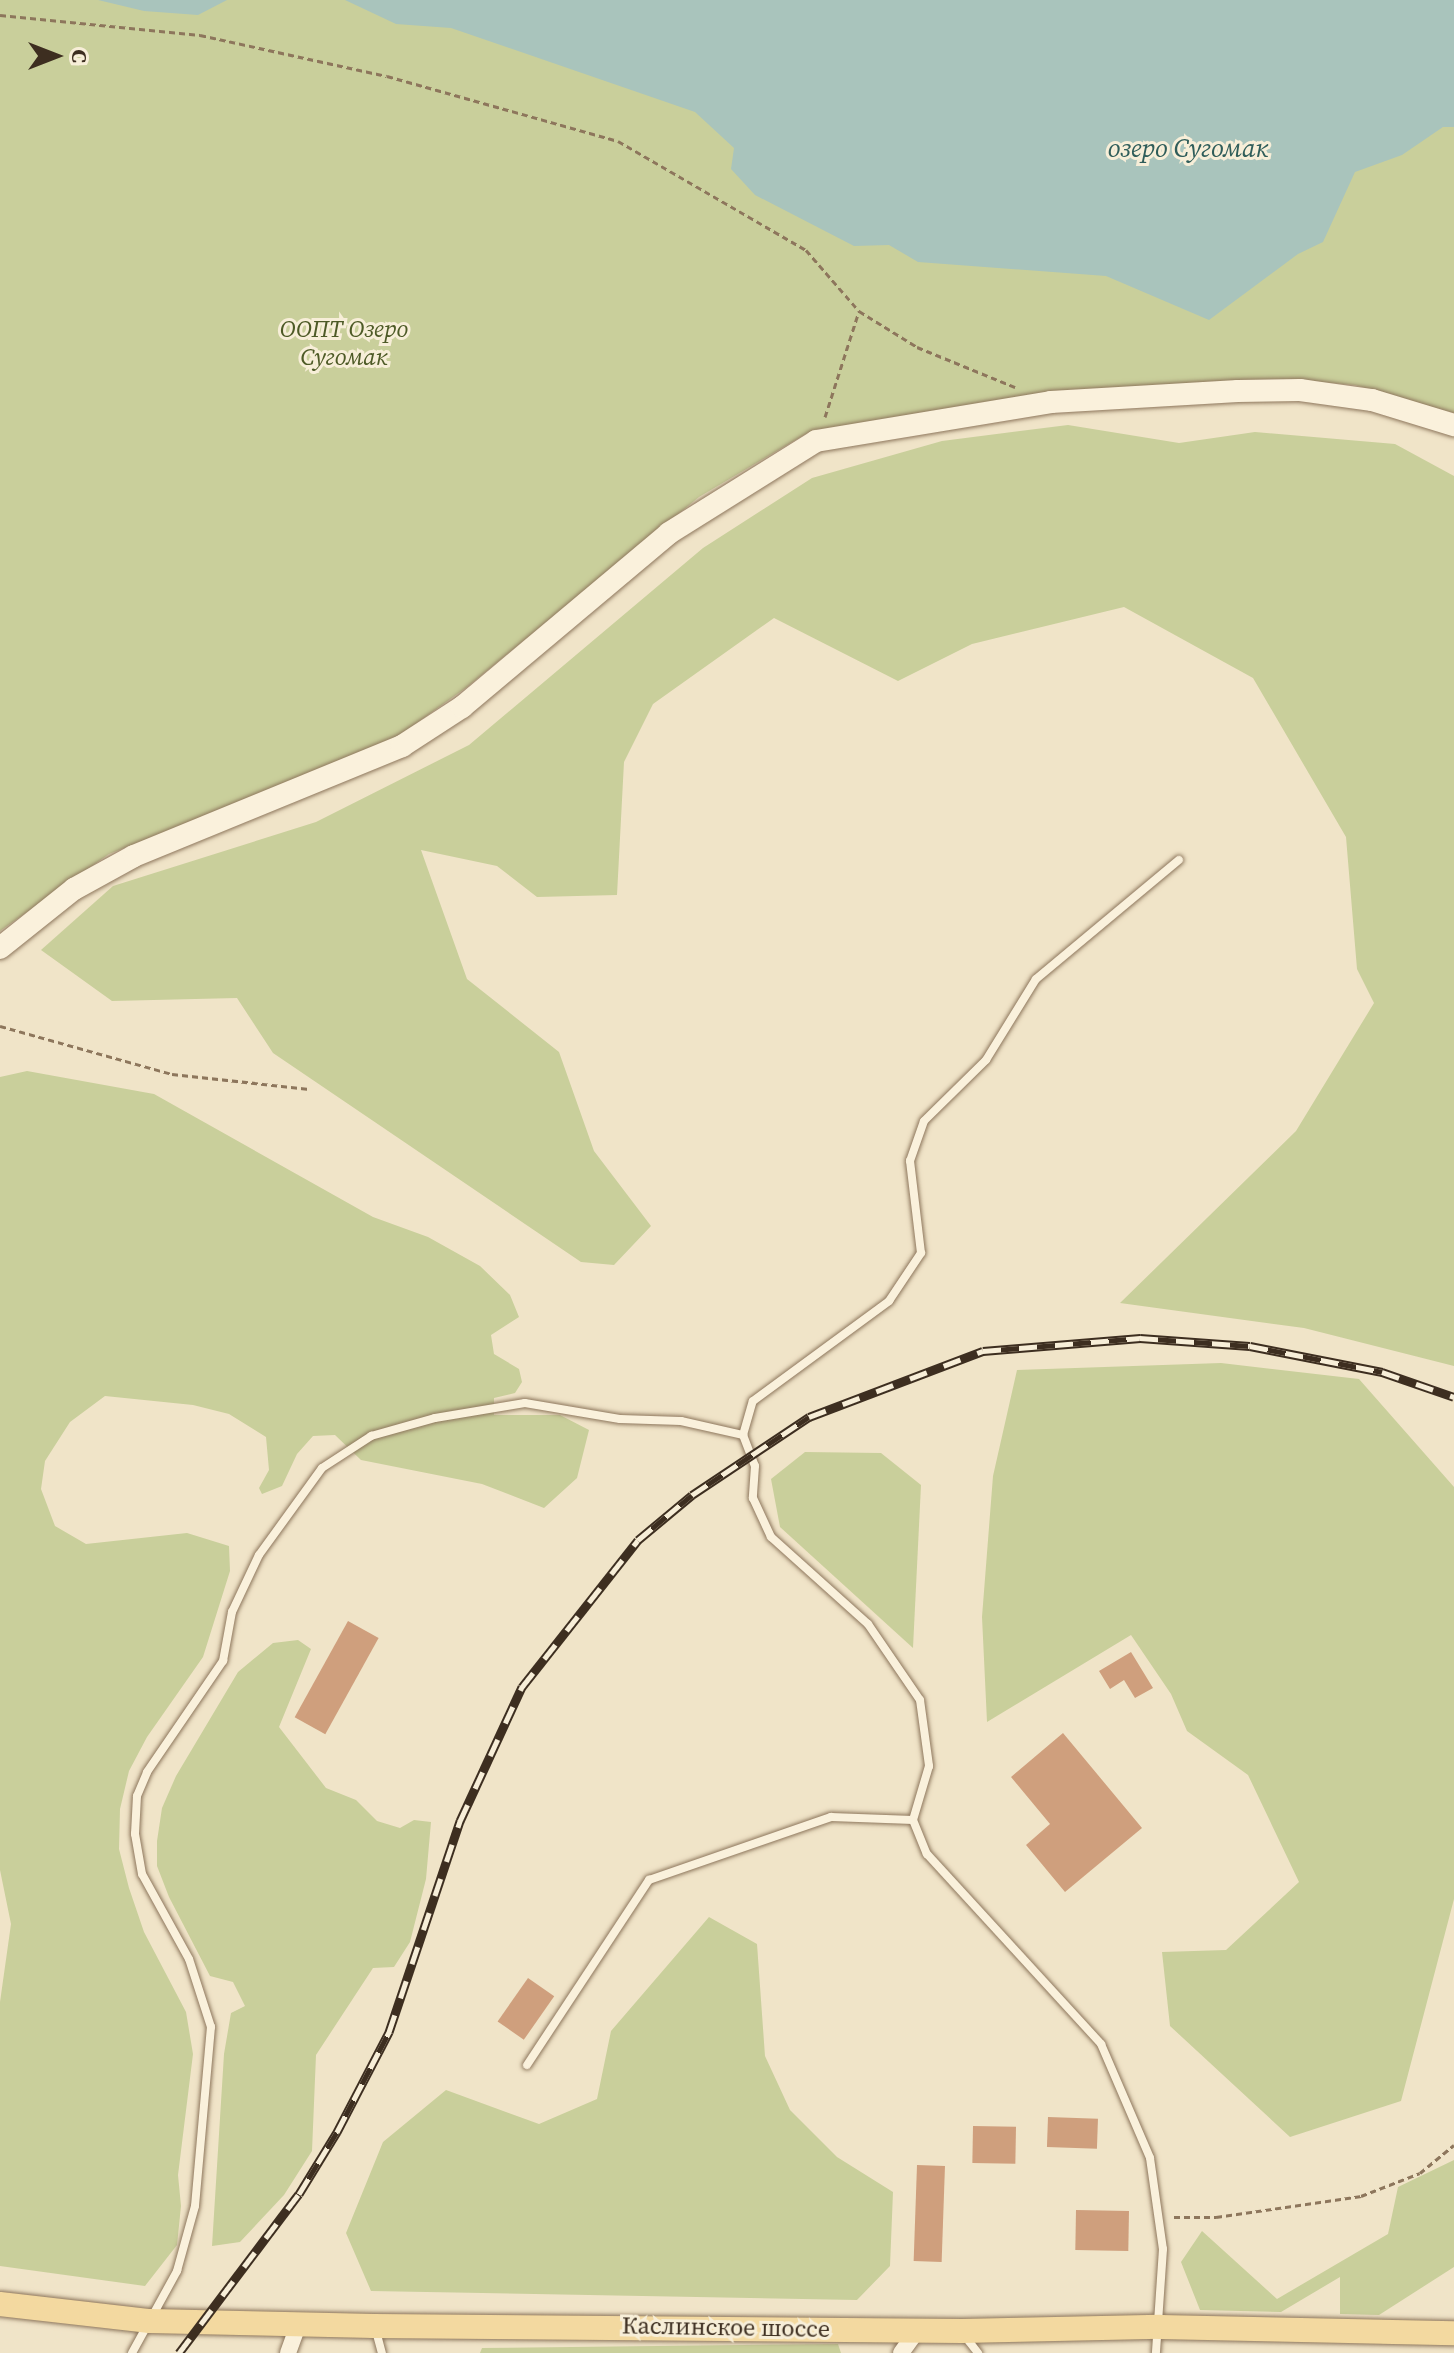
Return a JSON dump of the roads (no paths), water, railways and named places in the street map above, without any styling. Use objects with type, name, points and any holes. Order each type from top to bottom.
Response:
[{"type":"main road","name":"Каслинское шоссе","points":[[0,2304],[150,2321],[298,2325],[962,2331],[1160,2327],[1454,2333]]},
{"type":"street","points":[[0,948],[74,889],[134,856],[402,746],[462,707],[669,533],[816,441],[1051,402],[1300,390],[1372,400],[1454,425]]},
{"type":"street","points":[[288,2353],[298,2325]]},
{"type":"street","points":[[901,2353],[918,2330]]},
{"type":"lane","points":[[1156,2353],[1160,2327],[1158,2217],[1150,2158],[1101,2044],[927,1854],[913,1820],[929,1766],[920,1700],[868,1624],[771,1537],[753,1498],[755,1466],[743,1435],[753,1401],[889,1301],[921,1253],[910,1161],[924,1121],[986,1060],[1036,979],[1179,860]]},
{"type":"lane","points":[[132,2353],[177,2271],[195,2206],[211,2027],[189,1959],[142,1874],[135,1834],[137,1796],[147,1772],[223,1661],[232,1612],[259,1555],[322,1468],[371,1436],[435,1418],[525,1403],[620,1419],[681,1421],[743,1435]]},
{"type":"lane","points":[[527,2065],[649,1880],[831,1817],[913,1820]]},
{"type":"lane","points":[[374,2326],[382,2353]]},
{"type":"lane","points":[[962,2331],[978,2353]]},
{"type":"water","points":[[98,0],[227,0],[198,15],[144,11]]},
{"type":"water","name":"озеро Сугомак","points":[[345,0],[1454,0],[1454,127],[1443,127],[1402,155],[1355,172],[1323,242],[1298,254],[1209,320],[1106,276],[918,262],[889,245],[854,246],[755,195],[731,169],[734,148],[695,112],[451,28],[396,24]]},
{"type":"railway","points":[[179,2353],[299,2194],[337,2132],[389,2032],[460,1821],[522,1687],[638,1540],[692,1495],[809,1417],[983,1351],[1140,1338],[1250,1346],[1382,1372],[1454,1397]]},
{"type":"park label","name":"ООПТ Озеро Сугомак","points":[[344,343]]}]
